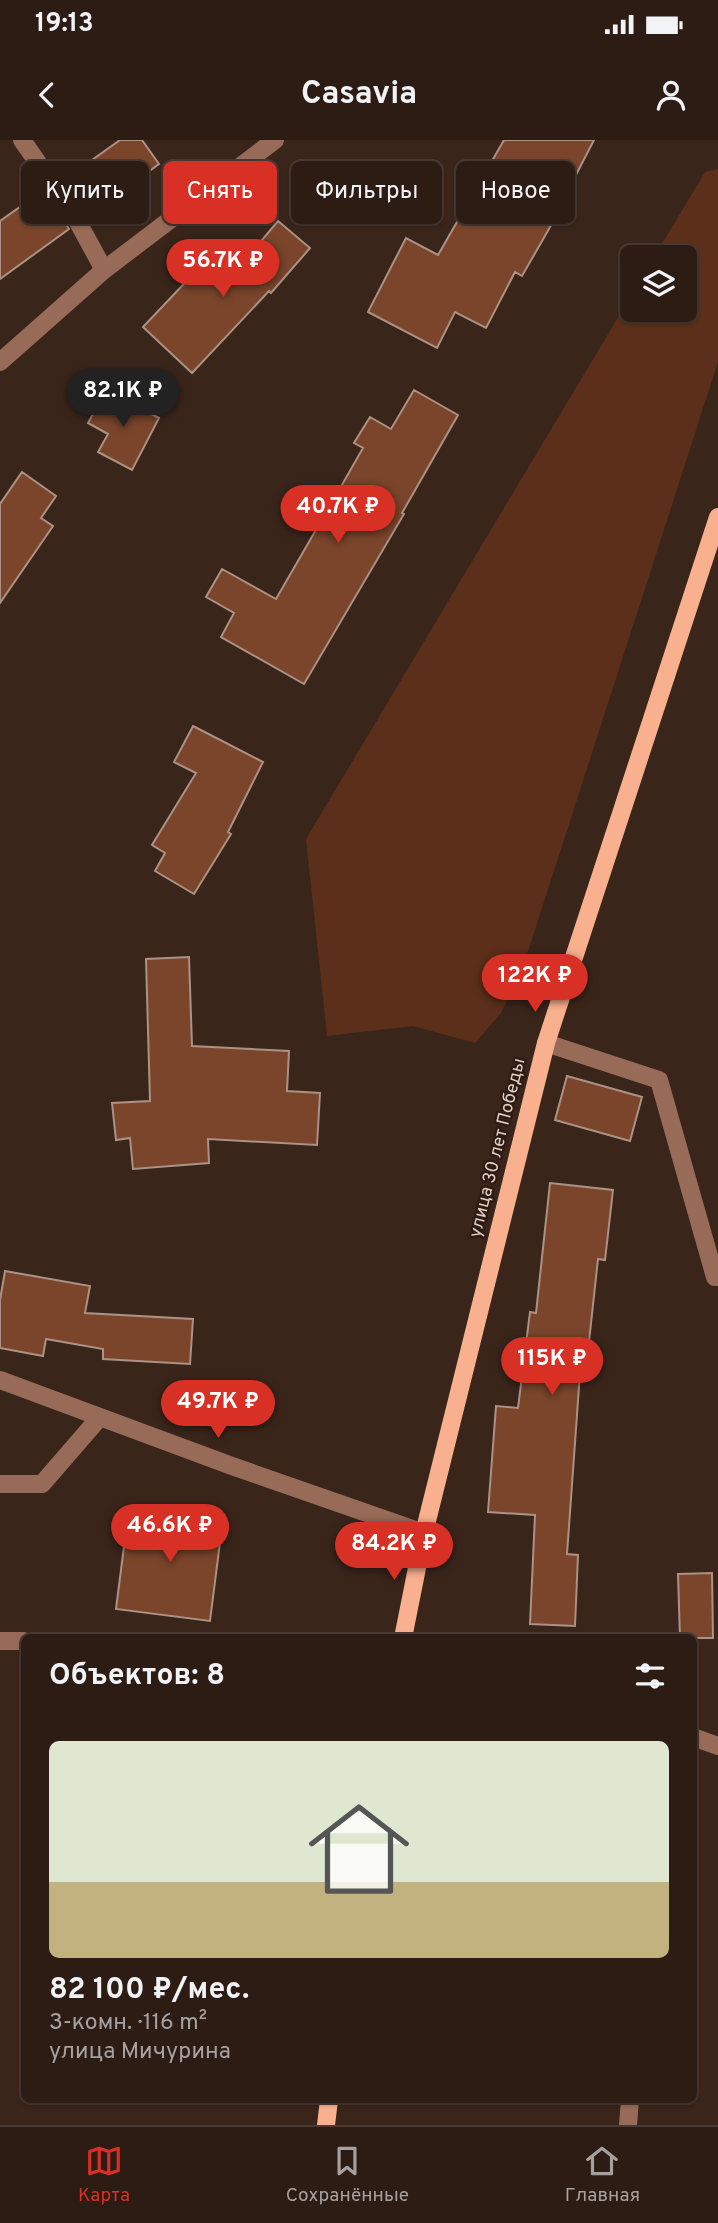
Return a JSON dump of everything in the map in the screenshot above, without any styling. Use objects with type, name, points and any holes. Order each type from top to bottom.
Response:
[{"type":"main road","name":"улица 30 лет Победы","points":[[404,1634],[424,1533],[545,1043],[718,517]]},
{"type":"main road","points":[[326,2125],[329,2103]]},
{"type":"street","points":[[22,140],[73,213],[104,270]]},
{"type":"street","points":[[0,362],[104,270],[275,140]]},
{"type":"street","points":[[545,1043],[659,1080],[715,1277],[718,1277]]},
{"type":"street","points":[[0,1380],[424,1533]]},
{"type":"street","points":[[0,1484],[42,1485],[100,1417]]},
{"type":"street","points":[[0,1641],[21,1641]]},
{"type":"street","points":[[697,1738],[718,1746]]},
{"type":"street","points":[[628,2125],[630,2103]]},
{"type":"shaded area","points":[[718,169],[718,362],[523,967],[501,1013],[475,1043],[413,1026],[327,1036],[306,839],[620,314],[620,322],[697,322],[697,245],[661,245],[705,172]]},
{"type":"building","points":[[120,140],[142,140],[159,164],[149,171],[149,161],[91,161]]},
{"type":"building","points":[[504,140],[594,140],[575,177],[575,161],[492,161]]},
{"type":"building","points":[[21,206],[21,224],[66,224],[69,229],[0,279],[0,221]]},
{"type":"building","points":[[277,222],[310,248],[271,293],[269,291],[192,373],[143,327],[198,269],[220,290]]},
{"type":"building","points":[[456,224],[552,224],[522,276],[515,272],[486,328],[455,312],[437,348],[368,312],[406,238],[438,255]]},
{"type":"building","points":[[106,390],[159,418],[132,470],[98,452],[108,434],[88,423]]},
{"type":"building","points":[[414,390],[458,415],[402,513],[404,514],[304,684],[221,637],[234,613],[206,597],[222,569],[276,599],[328,509],[333,506],[331,504],[363,448],[354,443],[370,417],[391,429]]},
{"type":"building","points":[[22,472],[56,496],[41,518],[53,526],[0,603],[0,504]]},
{"type":"building","points":[[193,726],[263,762],[228,832],[231,834],[194,894],[155,871],[165,853],[152,845],[196,773],[174,762]]},
{"type":"building","points":[[189,957],[192,1046],[289,1051],[287,1091],[320,1093],[317,1145],[208,1139],[209,1163],[133,1169],[130,1138],[116,1140],[112,1103],[150,1101],[146,959]]},
{"type":"building","points":[[567,1076],[642,1097],[630,1141],[555,1120]]},
{"type":"building","points":[[550,1183],[613,1190],[605,1260],[598,1259],[587,1360],[581,1359],[567,1554],[578,1555],[575,1626],[530,1624],[535,1515],[488,1512],[496,1406],[518,1408],[530,1312],[536,1313]]},
{"type":"building","points":[[5,1271],[90,1286],[85,1313],[193,1319],[190,1364],[103,1359],[103,1349],[46,1339],[43,1356],[0,1348],[0,1300]]},
{"type":"building","points":[[129,1507],[223,1519],[210,1621],[116,1609]]},
{"type":"building","points":[[712,1573],[713,1638],[680,1634],[678,1574]]}]
